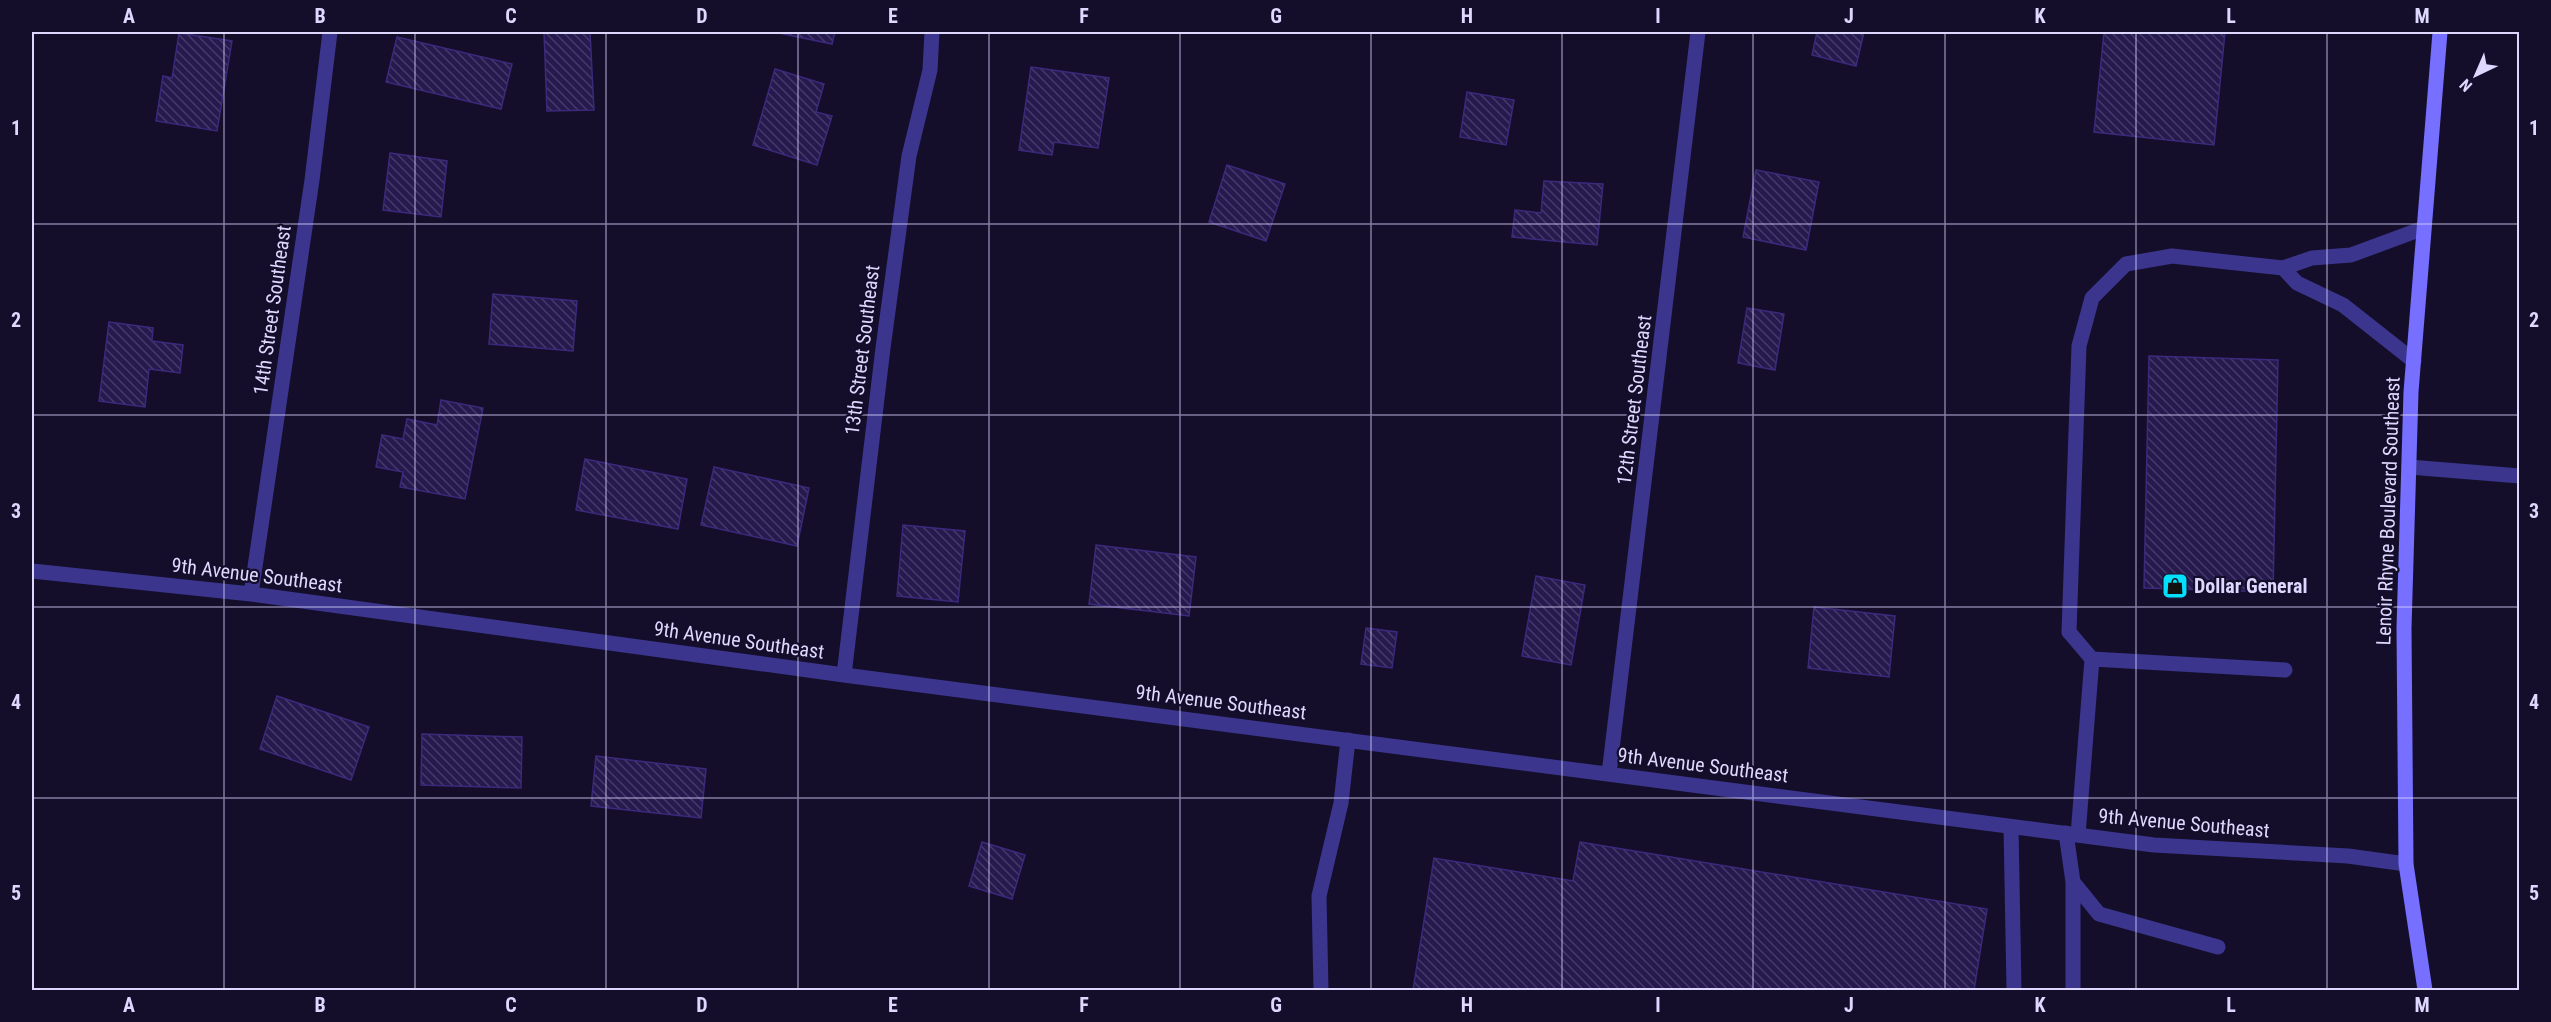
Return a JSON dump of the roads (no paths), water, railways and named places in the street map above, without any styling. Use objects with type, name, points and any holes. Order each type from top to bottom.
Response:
[{"type":"main road","name":"Lenoir Rhyne Boulevard Southeast","points":[[2425,990],[2406,864],[2404,628],[2414,361],[2440,32]]},
{"type":"street","name":"14th Street Southeast","points":[[251,594],[305,226],[330,32]]},
{"type":"street","name":"13th Street Southeast","points":[[844,675],[899,224],[909,156],[930,70],[932,32]]},
{"type":"street","name":"12th Street Southeast","points":[[1609,774],[1698,32]]},
{"type":"street","points":[[2285,670],[2092,659],[2069,632],[2079,346],[2092,298],[2126,264],[2172,256],[2283,268],[2312,258],[2351,255],[2424,228]]},
{"type":"street","points":[[2283,268],[2297,283],[2343,305],[2414,361]]},
{"type":"street","points":[[2409,467],[2520,476]]},
{"type":"street","name":"9th Avenue Southeast","points":[[32,571],[251,594],[844,675],[2154,845],[2348,856],[2406,864]]},
{"type":"street","points":[[2073,990],[2072,834],[2092,659]]},
{"type":"street","points":[[1322,990],[1319,896],[1341,803],[1348,740]]},
{"type":"street","points":[[2012,827],[2014,990]]},
{"type":"street","points":[[2073,882],[2099,914],[2218,948]]},
{"type":"place","name":"Dollar General","points":[[2175,586]]}]
